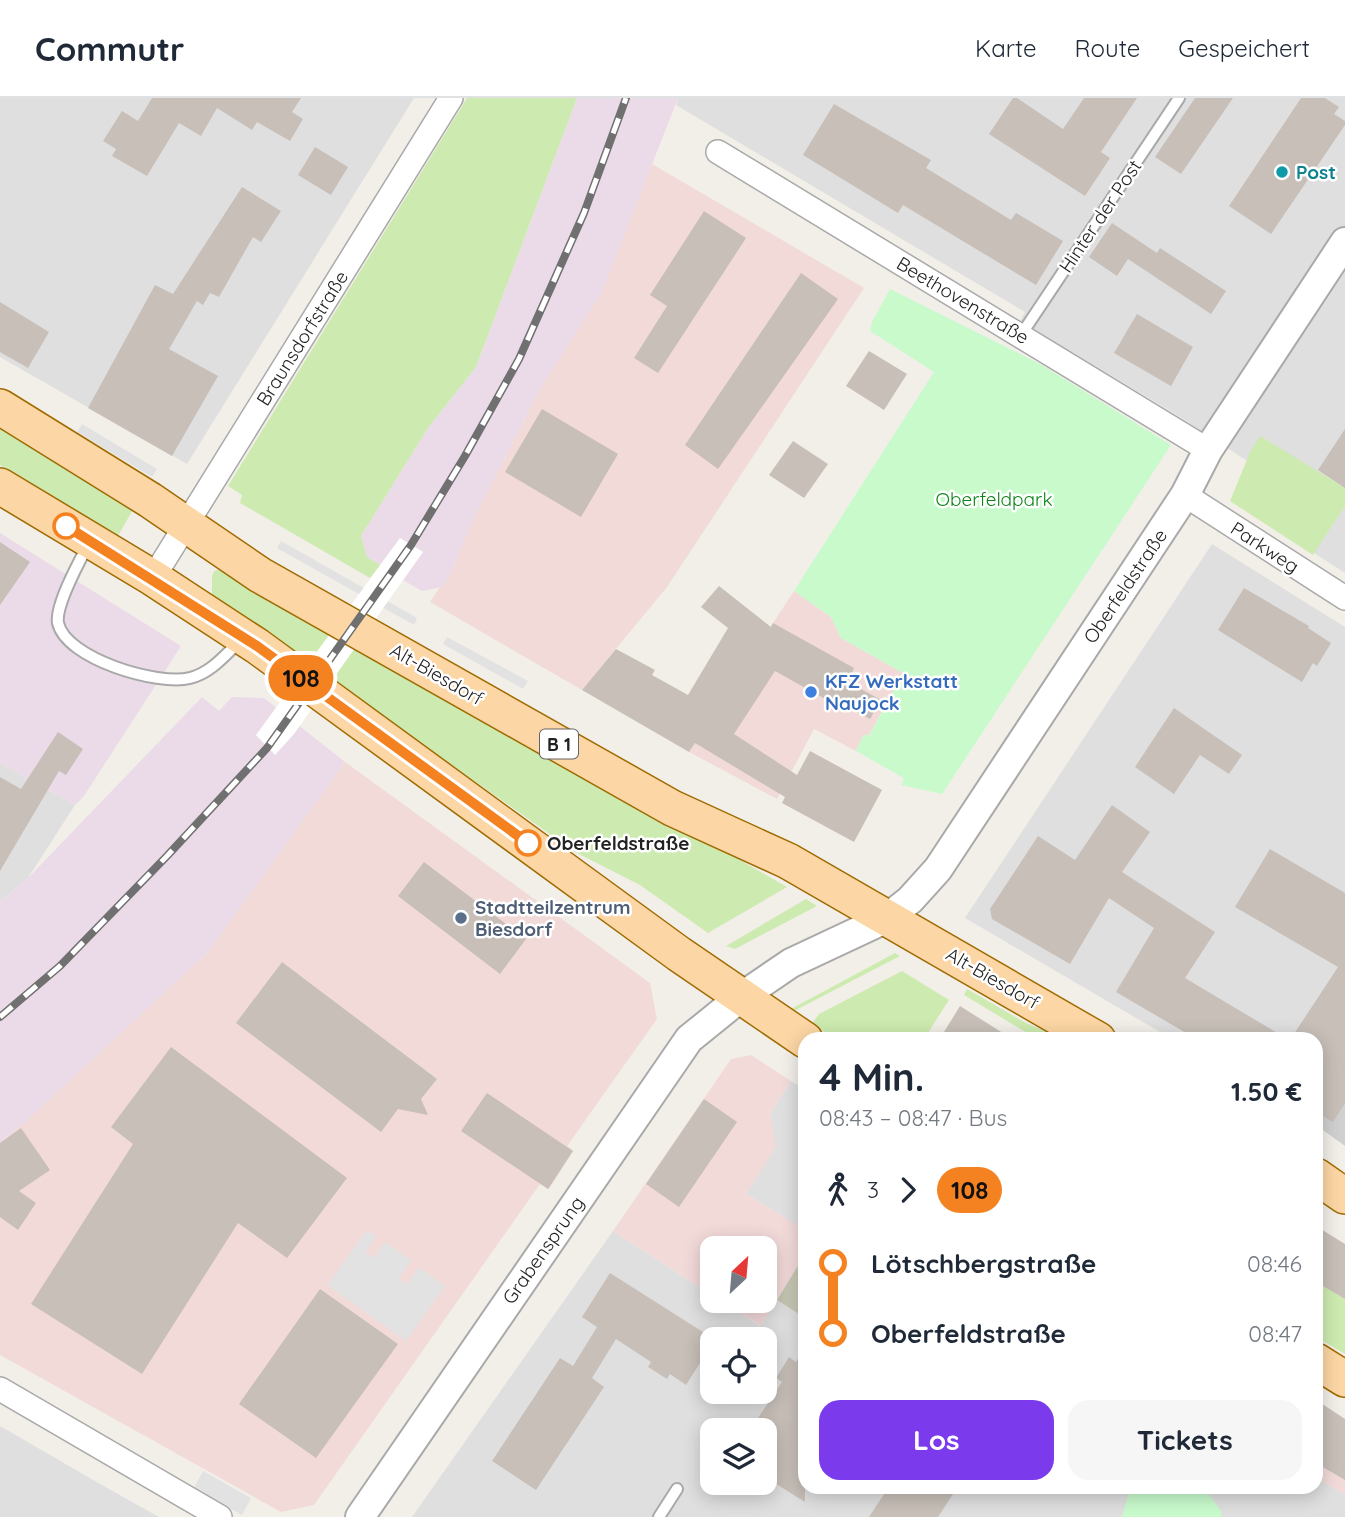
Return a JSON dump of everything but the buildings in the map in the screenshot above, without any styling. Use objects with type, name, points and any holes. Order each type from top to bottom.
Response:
[{"type":"main road","name":"Alt-Biesdorf","points":[[0,407],[143,495],[260,575],[673,808],[788,861],[1084,1032]]},
{"type":"main road","points":[[0,486],[153,579],[243,638],[798,1035]]},
{"type":"main road","points":[[1323,1181],[1345,1196]]},
{"type":"main road","points":[[1323,1365],[1345,1379]]},
{"type":"street","name":"Braunsdorfstraße","points":[[153,579],[451,98]]},
{"type":"street","name":"Beethovenstraße","points":[[718,152],[1208,450]]},
{"type":"street","name":"Oberfeldstraße","points":[[887,918],[910,900],[938,869],[1185,495],[1208,450],[1345,242]]},
{"type":"street","name":"Parkweg","points":[[1185,495],[1345,598]]},
{"type":"street","points":[[741,997],[792,963],[887,918]]},
{"type":"street","name":"Grabensprung","points":[[360,1517],[689,1039],[741,997]]},
{"type":"street","points":[[0,1389],[220,1517]]},
{"type":"lane","name":"Hinter der Post","points":[[1021,335],[1179,98]]},
{"type":"lane","points":[[90,541],[71,577],[57,619],[62,634],[93,657],[114,667],[177,680],[204,673],[243,638]]},
{"type":"lane","points":[[659,1517],[677,1489]]},
{"type":"shaded area","points":[[0,98],[414,98],[187,464],[0,357]]},
{"type":"shaded area","points":[[577,98],[678,98],[602,292],[541,387],[471,524],[449,578],[442,587],[422,591],[403,580],[423,552],[400,539],[380,565],[367,557],[361,536],[428,428],[476,367]]},
{"type":"shaded area","points":[[678,98],[1345,98],[1345,573],[1241,506],[1264,472],[1177,415],[1020,321],[1025,312],[676,105]]},
{"type":"shaded area","points":[[652,164],[864,288],[667,587],[582,690],[430,602],[449,578],[471,524],[541,387],[602,292]]},
{"type":"shaded area","points":[[82,424],[157,469],[152,477],[77,432]]},
{"type":"shaded area","points":[[0,533],[181,646],[84,796],[75,805],[0,763]]},
{"type":"shaded area","points":[[281,541],[417,618],[414,625],[277,548]]},
{"type":"shaded area","points":[[1212,544],[1345,627],[1345,1050],[1323,1042],[1323,1032],[1160,1032],[965,918]]},
{"type":"shaded area","name":"KFZ Werkstatt Naujock","points":[[794,591],[831,617],[841,638],[903,673],[868,737],[864,735],[856,751],[814,729],[777,799],[689,752]]},
{"type":"shaded area","points":[[447,637],[528,681],[523,689],[443,644]]},
{"type":"shaded area","points":[[202,697],[219,711],[232,697],[264,698],[345,762],[208,952],[24,1123],[0,1142],[0,901],[28,878]]},
{"type":"shaded area","points":[[345,762],[650,983],[657,1019],[567,1146],[573,1151],[549,1189],[540,1184],[314,1505],[281,1512],[0,1355],[0,1142],[24,1123],[208,952]]},
{"type":"shaded area","points":[[0,763],[75,805],[28,878],[0,901]]},
{"type":"shaded area","points":[[1345,1051],[1345,1146],[1323,1130],[1323,1082]]},
{"type":"shaded area","points":[[751,1055],[791,1081],[770,1114],[776,1147],[746,1194],[798,1226],[798,1265],[777,1300],[777,1236],[700,1236],[700,1287],[613,1231],[731,1059]]},
{"type":"shaded area","points":[[791,1081],[798,1086],[798,1226],[746,1194],[775,1147],[770,1114]]},
{"type":"shaded area","points":[[367,1230],[376,1237],[365,1253],[374,1258],[385,1242],[411,1260],[399,1278],[407,1284],[419,1267],[445,1286],[406,1341],[327,1285]]},
{"type":"shaded area","points":[[613,1231],[700,1287],[700,1313],[740,1313],[760,1326],[768,1313],[777,1313],[777,1300],[798,1314],[798,1494],[1323,1494],[1323,1481],[1345,1495],[1345,1517],[412,1517]]},
{"type":"shaded area","points":[[798,1266],[798,1314],[777,1300]]},
{"type":"shaded area","points":[[740,1313],[769,1313],[761,1326]]},
{"type":"shaded area","points":[[1323,1405],[1345,1419],[1345,1495],[1323,1481]]},
{"type":"shaded area","points":[[0,1426],[95,1481],[159,1517],[0,1517]]},
{"type":"shaded area","points":[[203,1471],[251,1498],[242,1515],[194,1488]]},
{"type":"green space","points":[[467,98],[577,98],[476,367],[428,428],[361,536],[367,557],[380,565],[370,578],[240,503],[242,495],[228,486]]},
{"type":"green space","name":"Oberfeldpark","points":[[890,289],[1040,364],[1171,445],[942,794],[901,785],[904,778],[856,751],[864,734],[869,736],[903,673],[841,638],[831,617],[794,591],[934,372],[870,331]]},
{"type":"green space","points":[[0,425],[135,506],[118,536],[0,465]]},
{"type":"green space","points":[[1260,436],[1345,488],[1345,506],[1313,555],[1230,501],[1251,450]]},
{"type":"green space","points":[[224,568],[787,887],[708,933],[640,885],[575,852],[212,595],[214,571]]},
{"type":"green space","points":[[806,899],[817,906],[735,949],[726,946]]},
{"type":"green space","points":[[895,953],[900,956],[794,1011],[791,1009]]},
{"type":"green space","points":[[902,971],[949,1000],[928,1032],[824,1032],[812,1024],[819,1014]]},
{"type":"green space","points":[[967,989],[1047,1032],[1025,1032],[964,995]]},
{"type":"green space","points":[[1323,1286],[1345,1299],[1345,1354],[1323,1341]]},
{"type":"green space","points":[[1128,1494],[1208,1494],[1221,1511],[1221,1517],[1122,1517]]},
{"type":"pier","points":[[400,538],[423,552],[294,734],[275,755],[256,735]]},
{"type":"railway","points":[[0,1017],[60,966],[267,748],[411,545],[519,359],[584,213],[626,98]]},
{"type":"bus line","name":"108","points":[[66,526],[257,646],[528,843]]},
{"type":"place","name":"Post","points":[[1282,172]]},
{"type":"place","name":"KFZ Werkstatt Naujock","points":[[811,692]]},
{"type":"place","name":"Oberfeldstraße","points":[[528,843]]},
{"type":"place","name":"Stadtteilzentrum Biesdorf","points":[[461,918]]}]
